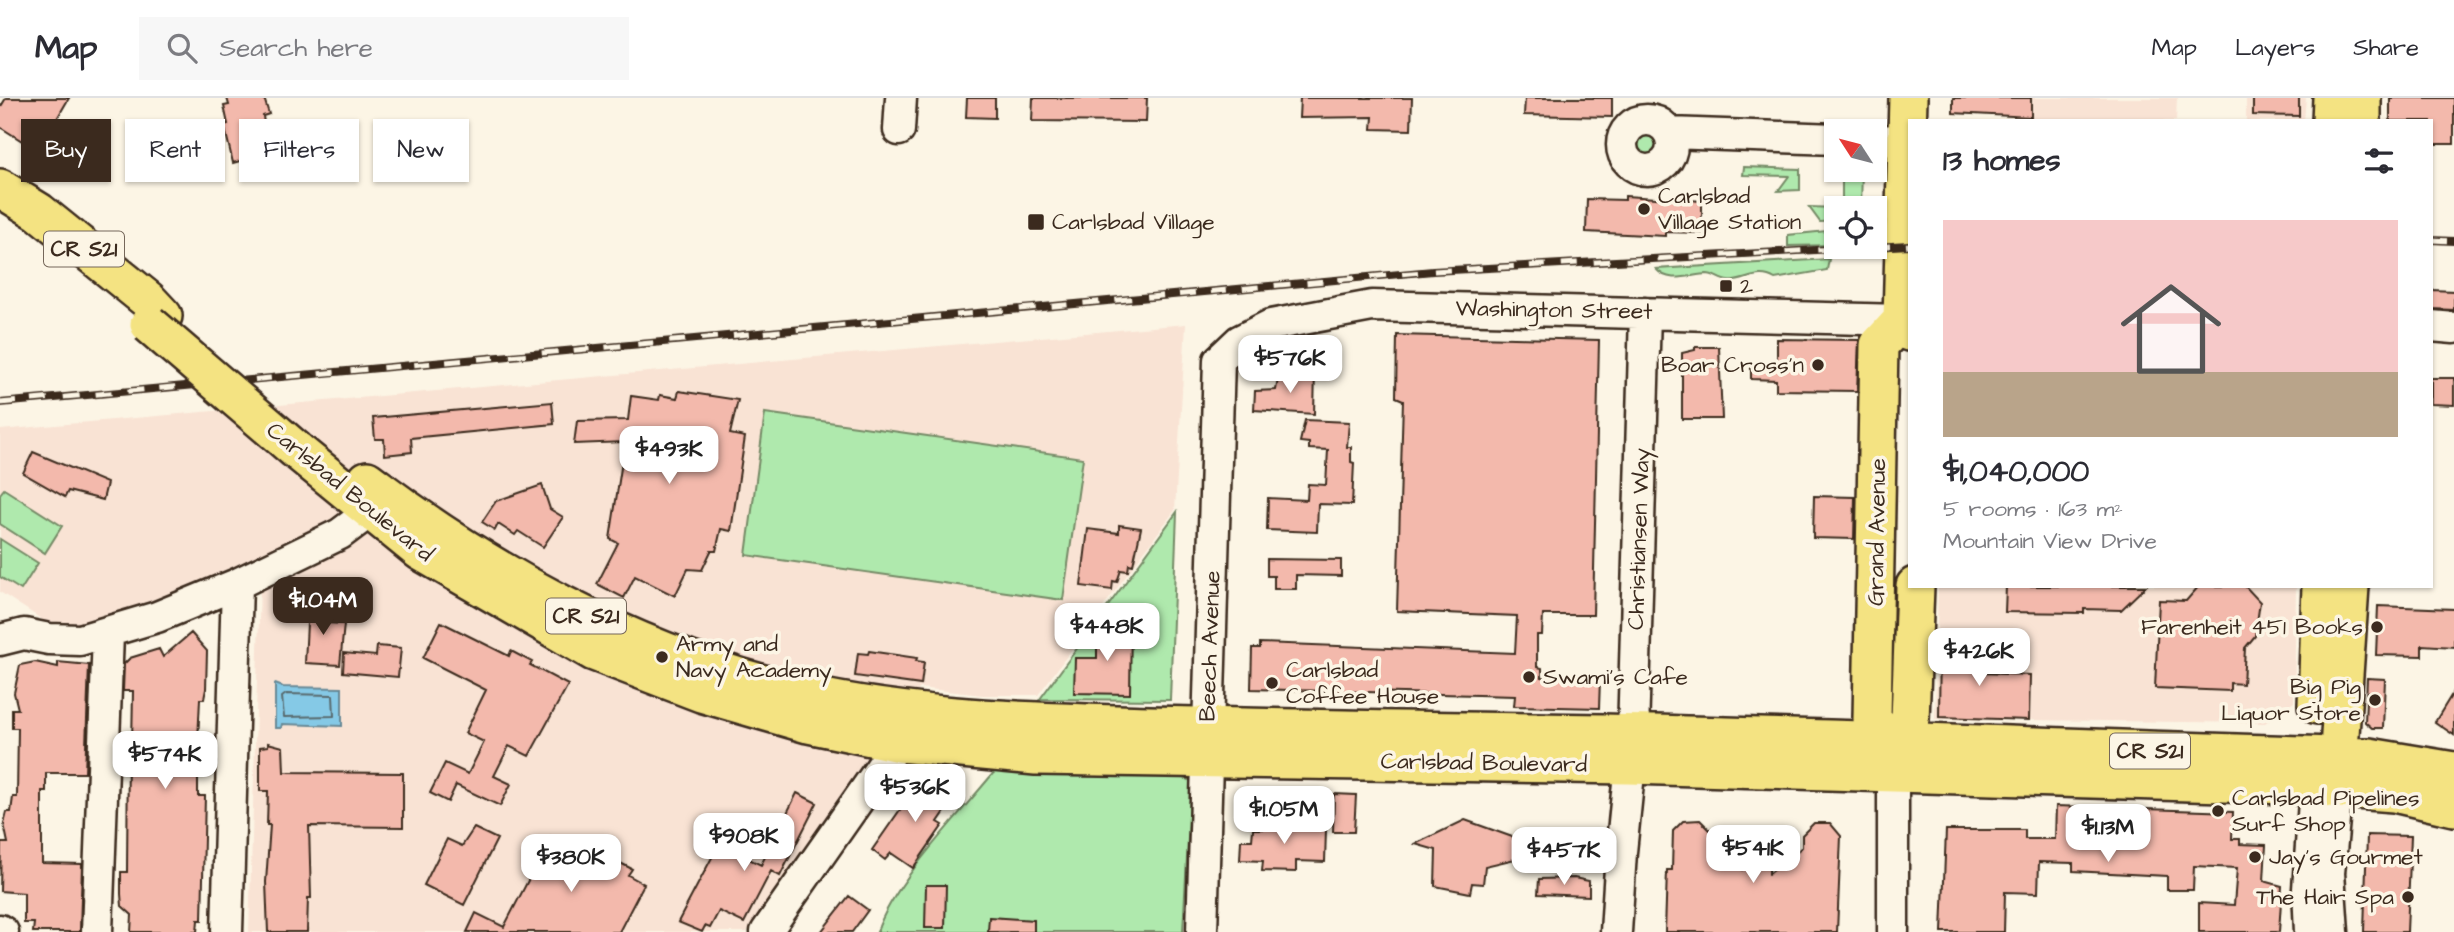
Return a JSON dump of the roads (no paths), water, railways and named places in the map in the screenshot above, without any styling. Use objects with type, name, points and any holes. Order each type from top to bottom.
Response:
[{"type":"main road","points":[[1906,326],[1890,149],[1908,98]]},
{"type":"main road","points":[[2331,119],[2332,98]]},
{"type":"main road","points":[[2362,98],[2362,119]]},
{"type":"main road","name":"Carlsbad Boulevard","points":[[0,188],[38,212],[148,300],[156,320]]},
{"type":"main road","name":"Carlsbad Boulevard","points":[[0,214],[156,320],[379,505],[450,540],[556,602],[627,634],[704,665],[778,688],[853,704],[909,729],[992,720],[1207,743],[1631,750],[2326,772],[2382,759],[2454,771]]},
{"type":"main road","name":"Grand Avenue","points":[[1894,759],[1872,719],[1880,345],[1906,326]]},
{"type":"main road","name":"Grand Avenue","points":[[1894,759],[1910,720],[1915,588]]},
{"type":"main road","points":[[2320,588],[2326,772]]},
{"type":"main road","points":[[2326,772],[2350,588]]},
{"type":"main road","name":"Carlsbad Boulevard","points":[[2326,772],[2394,793],[2454,807]]},
{"type":"street","points":[[899,130],[901,98]]},
{"type":"street","points":[[1659,126],[1824,138]]},
{"type":"street","points":[[1659,126],[1824,156]]},
{"type":"street","name":"Washington Street","points":[[1219,360],[1239,341],[1271,325],[1372,306],[1645,313],[1906,326]]},
{"type":"street","name":"Christiansen Way","points":[[1616,932],[1631,750],[1645,313]]},
{"type":"street","points":[[2433,326],[2454,328]]},
{"type":"street","name":"Beech Avenue","points":[[1202,932],[1219,360]]},
{"type":"street","points":[[0,640],[24,634],[49,639],[80,639],[108,634],[237,584],[340,534],[379,505]]},
{"type":"street","points":[[227,932],[237,584]]},
{"type":"street","points":[[97,932],[108,634]]},
{"type":"street","points":[[766,932],[909,729]]},
{"type":"street","name":"Grand Avenue","points":[[1893,932],[1894,759]]},
{"type":"street","points":[[2310,932],[2308,889],[2326,772]]},
{"type":"street","points":[[2326,772],[2333,932]]},
{"type":"water","points":[[275,684],[283,687],[342,688],[342,726],[282,724],[281,728],[275,728]]},
{"type":"railway","points":[[2433,240],[2454,241]]},
{"type":"railway","points":[[1887,246],[1908,245]]},
{"type":"railway","points":[[0,403],[1433,271],[1824,250]]},
{"type":"place","name":"Carlsbad Village Station","points":[[1644,209]]},
{"type":"place","name":"Carlsbad Village","points":[[1036,222]]},
{"type":"place","name":"2","points":[[1726,286]]},
{"type":"place","name":"Boar Cross'n","points":[[1818,365]]},
{"type":"place","name":"Farenheit 451 Books","points":[[2377,627]]},
{"type":"place","name":"Army and Navy Academy","points":[[662,657]]},
{"type":"place","name":"Swami's Cafe","points":[[1529,677]]},
{"type":"place","name":"Carlsbad Coffee House","points":[[1272,683]]},
{"type":"place","name":"Big Pig Liquor Store","points":[[2375,700]]},
{"type":"place","name":"Carlsbad Pipelines Surf Shop","points":[[2218,811]]},
{"type":"place","name":"Jay's Gourmet","points":[[2255,857]]},
{"type":"place","name":"The Hair Spa","points":[[2408,897]]}]
